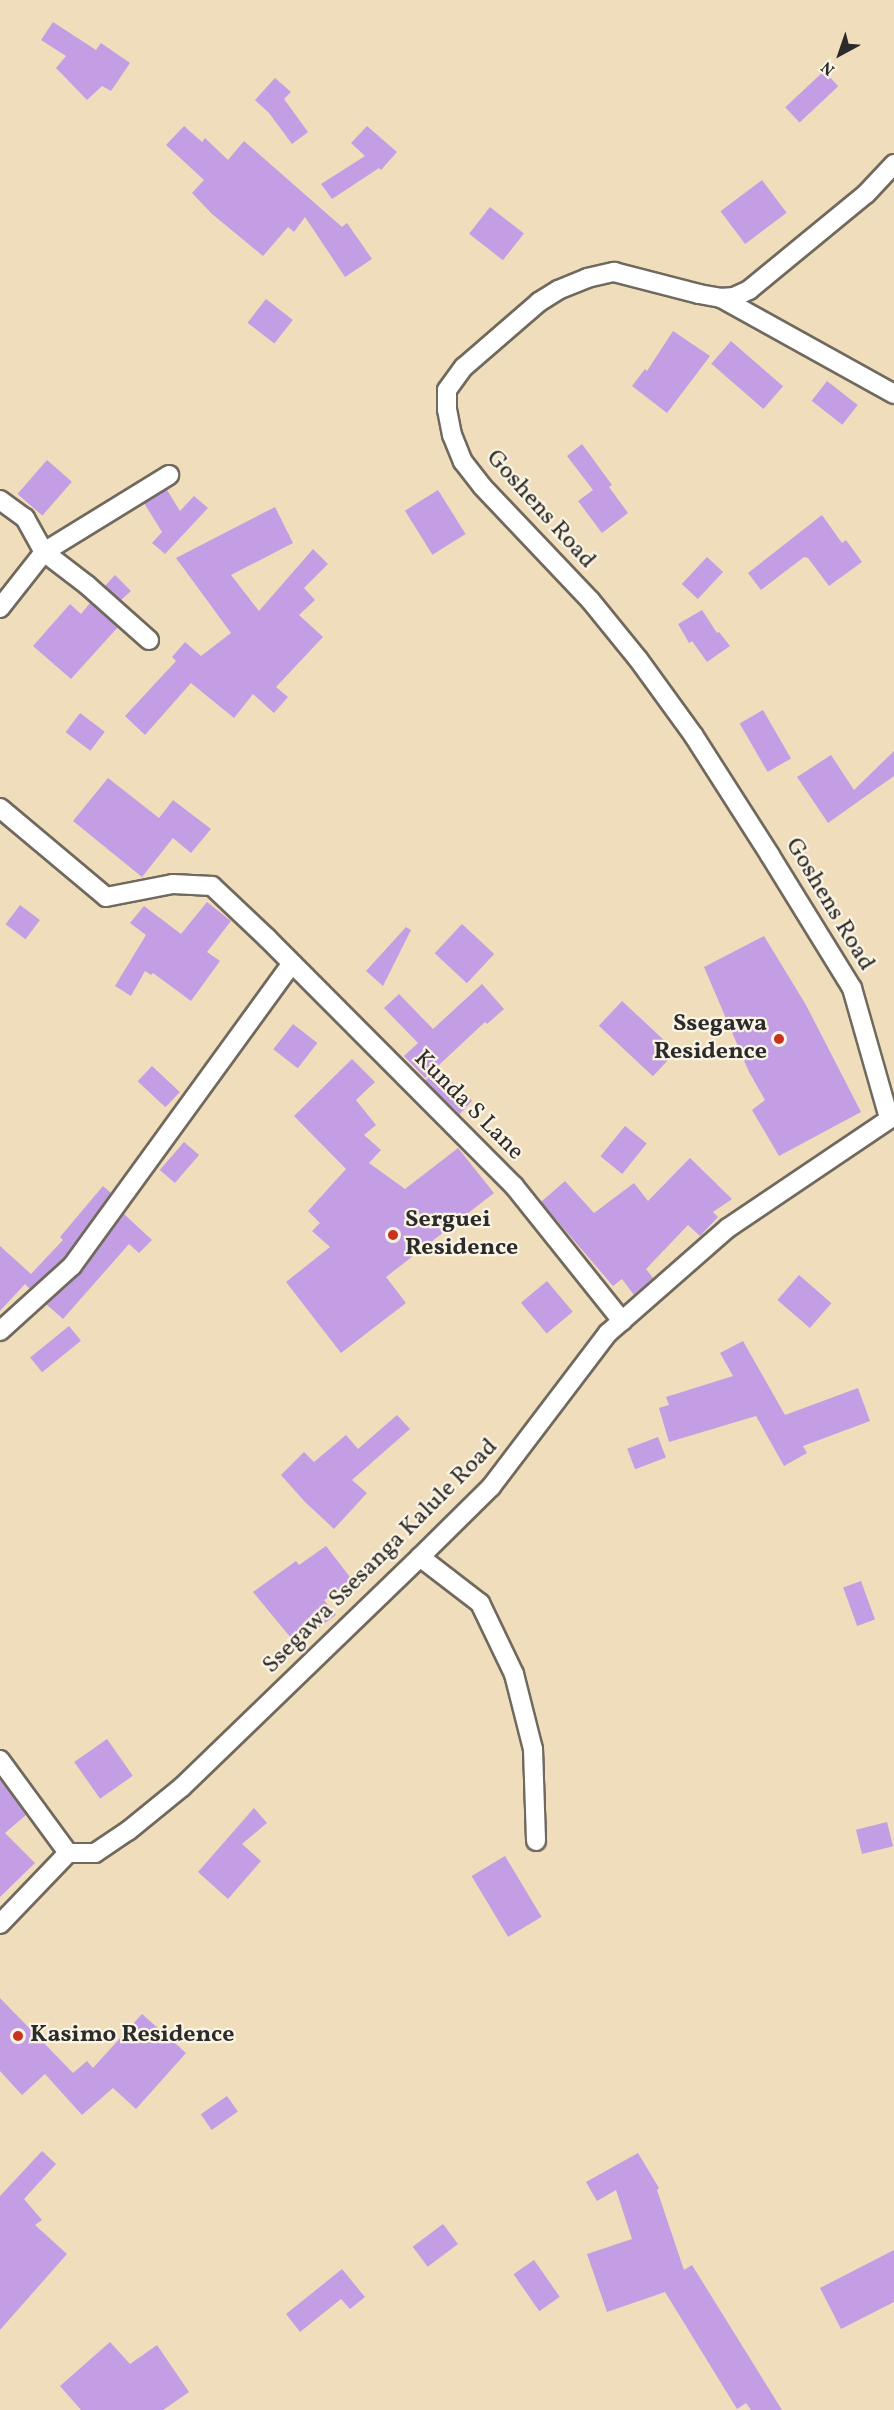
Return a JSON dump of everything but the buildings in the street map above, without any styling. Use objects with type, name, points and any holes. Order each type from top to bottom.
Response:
[{"type":"street","name":"Goshens Road","points":[[892,1117],[852,988],[694,736],[638,659],[590,600],[482,486],[463,462],[452,435],[447,410],[447,390],[478,352],[539,302],[558,290],[587,278],[614,272],[721,298],[734,297],[749,290],[866,194],[894,164]]},
{"type":"street","points":[[721,298],[894,394]]},
{"type":"street","points":[[0,608],[44,552],[169,474]]},
{"type":"street","points":[[0,500],[25,518],[44,552],[87,585],[149,640]]},
{"type":"street","name":"Kunda S Lane","points":[[0,808],[106,897],[173,884],[212,886],[267,938],[514,1186],[622,1321]]},
{"type":"street","points":[[0,1331],[72,1266],[292,963]]},
{"type":"street","name":"Ssegawa Ssesanga Kalule Road","points":[[68,1853],[95,1852],[128,1831],[182,1787],[491,1487],[608,1333],[728,1228],[892,1117]]},
{"type":"street","points":[[420,1557],[480,1603],[514,1674],[533,1749],[536,1841]]},
{"type":"street","points":[[0,1760],[68,1853],[0,1924]]},
{"type":"place","name":"Ssegawa Residence","points":[[779,1039]]},
{"type":"place","name":"Serguei Residence","points":[[393,1235]]},
{"type":"place","name":"Kasimo Residence","points":[[18,2036]]}]
